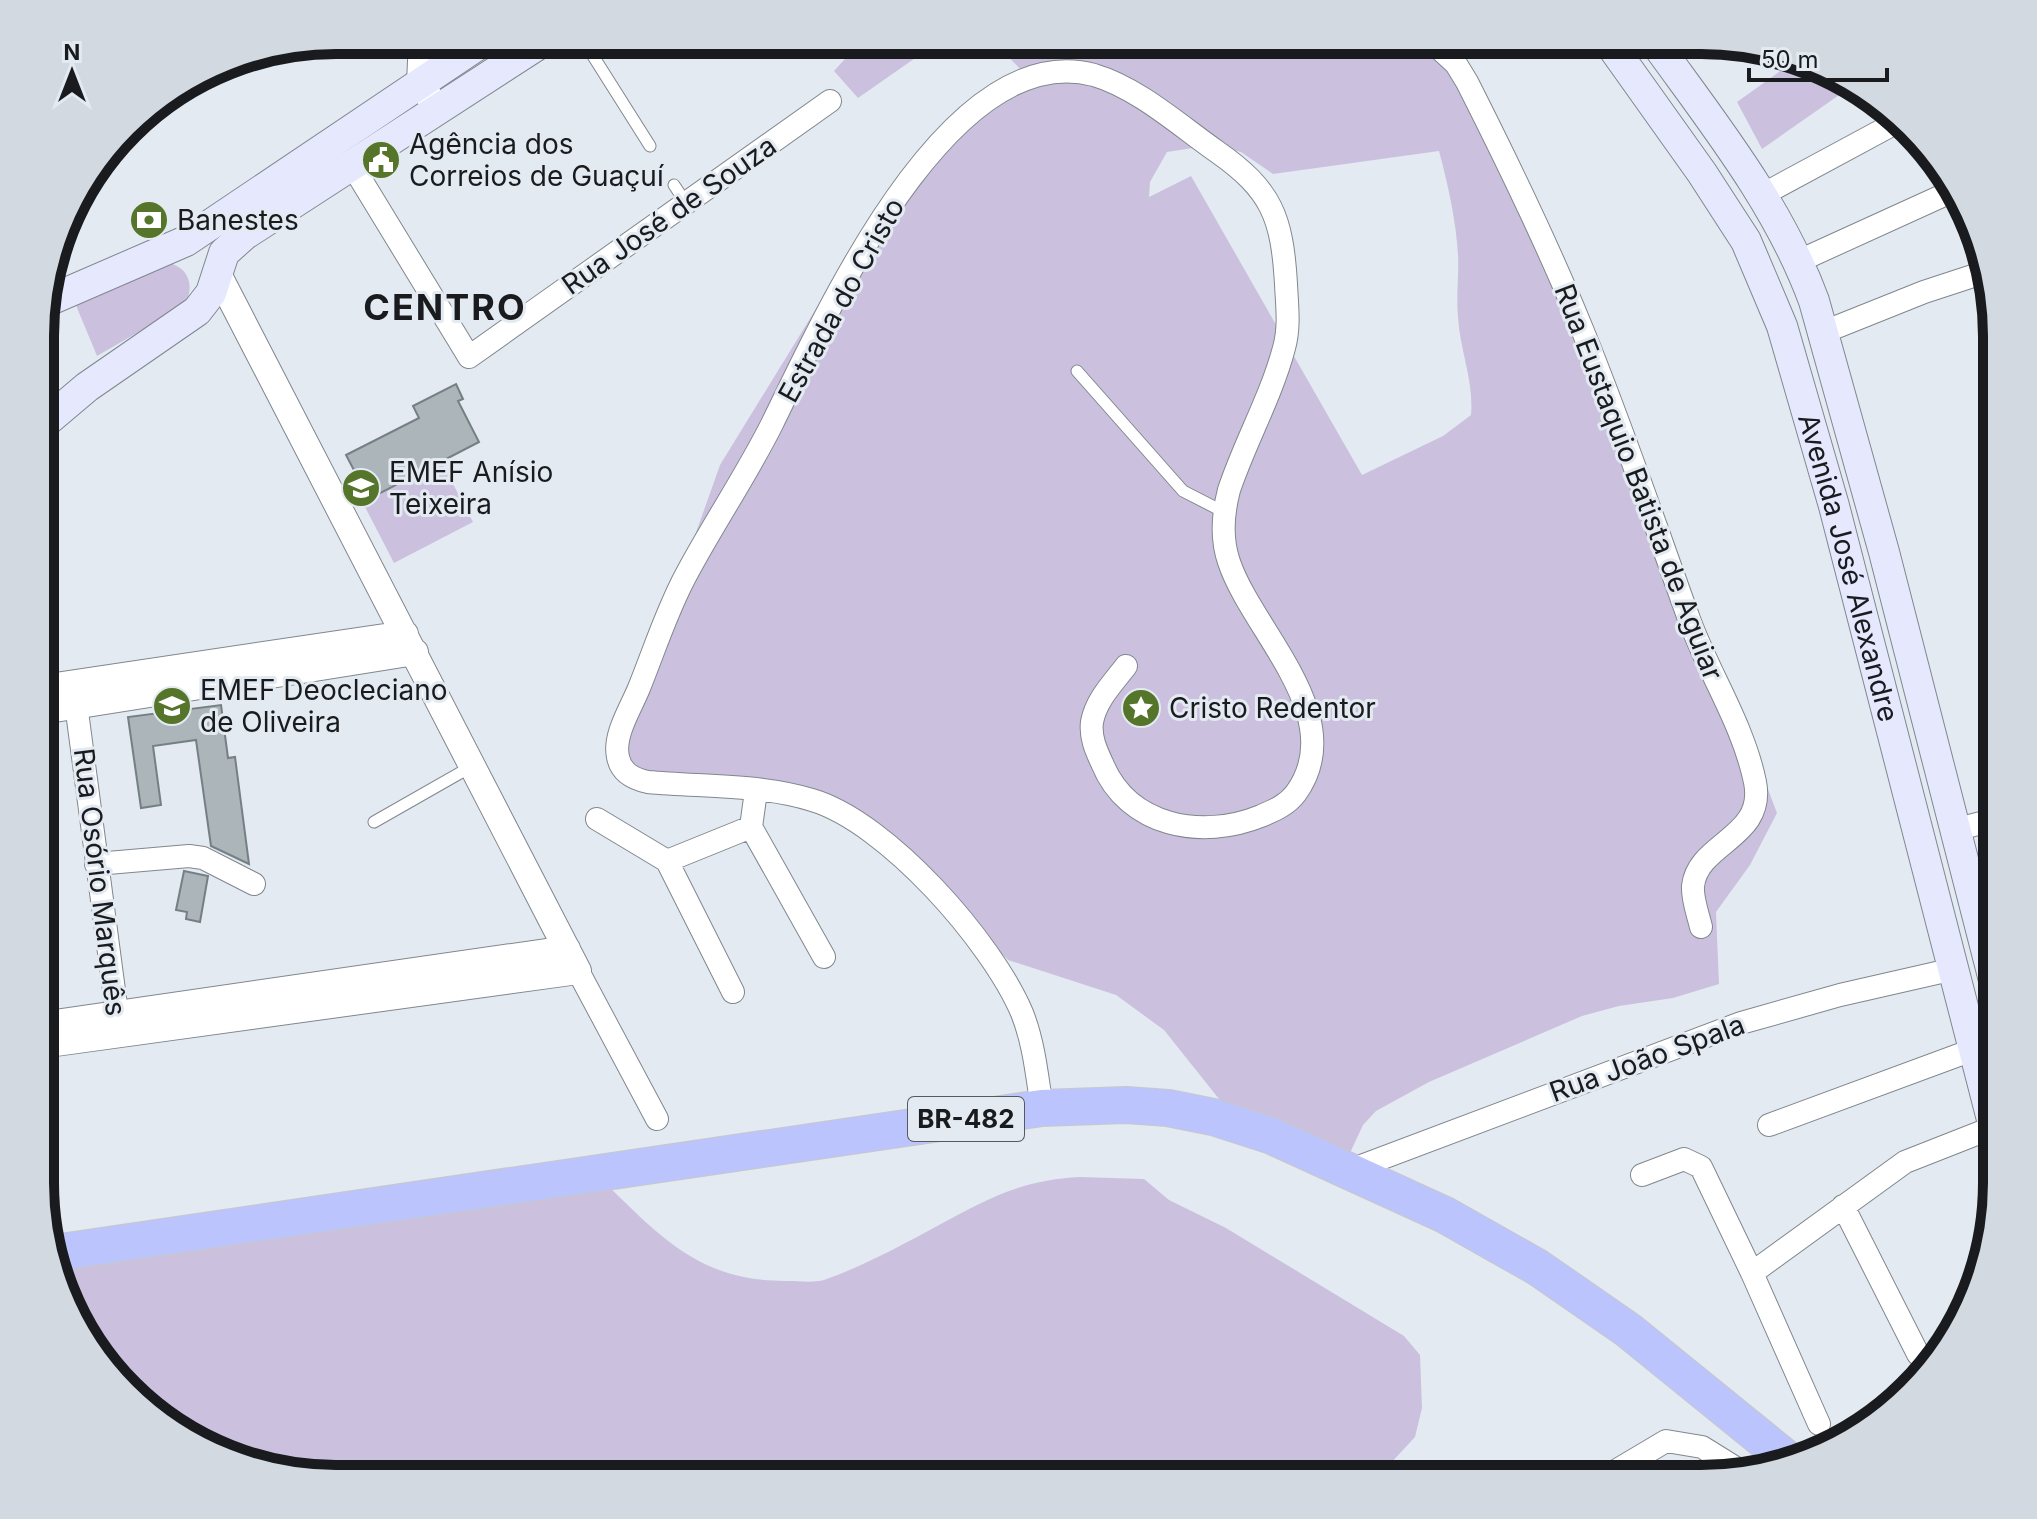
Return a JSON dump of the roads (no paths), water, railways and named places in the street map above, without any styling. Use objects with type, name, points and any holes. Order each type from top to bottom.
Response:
[{"type":"highway","name":"BR-482","points":[[63,1252],[1042,1108],[1100,1105],[1168,1108],[1272,1136],[1445,1215],[1537,1267],[1650,1347],[1780,1453]]},
{"type":"main road","points":[[56,298],[167,252],[464,54]]},
{"type":"main road","points":[[54,415],[87,387],[197,311],[219,276],[221,261],[231,245],[524,54]]},
{"type":"main road","name":"Avenida José Alexandre","points":[[1618,55],[1702,173],[1758,264],[1782,326],[1831,497],[1982,1078]]},
{"type":"main road","points":[[1664,55],[1762,195],[1799,261],[1824,332],[1982,936]]},
{"type":"main road","points":[[167,252],[193,260],[219,276]]},
{"type":"main road","points":[[1831,497],[1847,498],[1866,487]]},
{"type":"main road","points":[[1942,926],[1960,930],[1978,920]]},
{"type":"street","points":[[421,54],[420,83],[439,111]]},
{"type":"street","name":"Rua Eustaquio Batista de Aguiar","points":[[1446,55],[1467,82],[1540,230],[1583,330],[1695,635],[1735,721],[1751,769],[1756,802],[1752,814],[1741,830],[1702,865],[1693,884],[1701,927]]},
{"type":"street","name":"Estrada do Cristo","points":[[1042,1108],[1033,1048],[1020,1010],[974,932],[943,896],[838,810],[812,800],[756,791],[634,779],[623,770],[617,756],[625,722],[684,579],[769,430],[833,301],[887,212],[946,137],[1009,84],[1051,71],[1094,75],[1118,85],[1244,170],[1272,207],[1283,239],[1286,339],[1241,453],[1224,512],[1226,550],[1234,574],[1307,707],[1313,736],[1311,758],[1296,793],[1287,804],[1251,820],[1195,828],[1153,819],[1127,802],[1104,769],[1092,740],[1091,725],[1103,695],[1126,666]]},
{"type":"street","name":"Rua José de Souza","points":[[352,165],[469,357],[680,194],[830,101]]},
{"type":"street","points":[[1762,195],[1889,126]]},
{"type":"street","points":[[1799,261],[1945,195]]},
{"type":"street","points":[[1824,332],[1976,275]]},
{"type":"street","points":[[219,276],[657,1119]]},
{"type":"street","points":[[54,705],[75,695],[410,643]]},
{"type":"street","points":[[54,691],[75,695]]},
{"type":"street","name":"Rua Osório Marquês","points":[[75,695],[118,1024]]},
{"type":"street","points":[[756,791],[751,827],[824,957]]},
{"type":"street","points":[[597,819],[667,861],[733,992]]},
{"type":"street","points":[[1954,830],[1982,823]]},
{"type":"street","points":[[667,861],[751,827]]},
{"type":"street","points":[[96,864],[189,856],[203,858],[254,884]]},
{"type":"street","points":[[55,1041],[118,1024],[573,960]]},
{"type":"street","name":"Rua João Spala","points":[[1348,1171],[1741,1023],[1840,995],[1954,969]]},
{"type":"street","points":[[55,1025],[118,1024]]},
{"type":"street","points":[[1769,1125],[1975,1049]]},
{"type":"street","points":[[1752,1273],[1920,1154],[1982,1135]]},
{"type":"street","points":[[1642,1175],[1677,1160],[1695,1162],[1704,1173],[1819,1424]]},
{"type":"street","points":[[1843,1206],[1918,1354]]},
{"type":"street","points":[[1626,1465],[1666,1441],[1702,1447],[1729,1463]]},
{"type":"lane","points":[[592,54],[650,146]]},
{"type":"lane","points":[[1077,371],[1183,491],[1224,512]]},
{"type":"lane","points":[[374,822],[474,765]]},
{"type":"place","name":"Agência dos Correios de Guaçuí","points":[[381,160]]},
{"type":"place","name":"Banestes","points":[[149,220]]},
{"type":"place","name":"EMEF Anísio Teixeira","points":[[361,488]]},
{"type":"place","name":"EMEF Deocleciano de Oliveira","points":[[172,706]]},
{"type":"place","name":"Cristo Redentor","points":[[1141,708]]},
{"type":"district","name":"CENTRO","points":[[445,307]]}]
